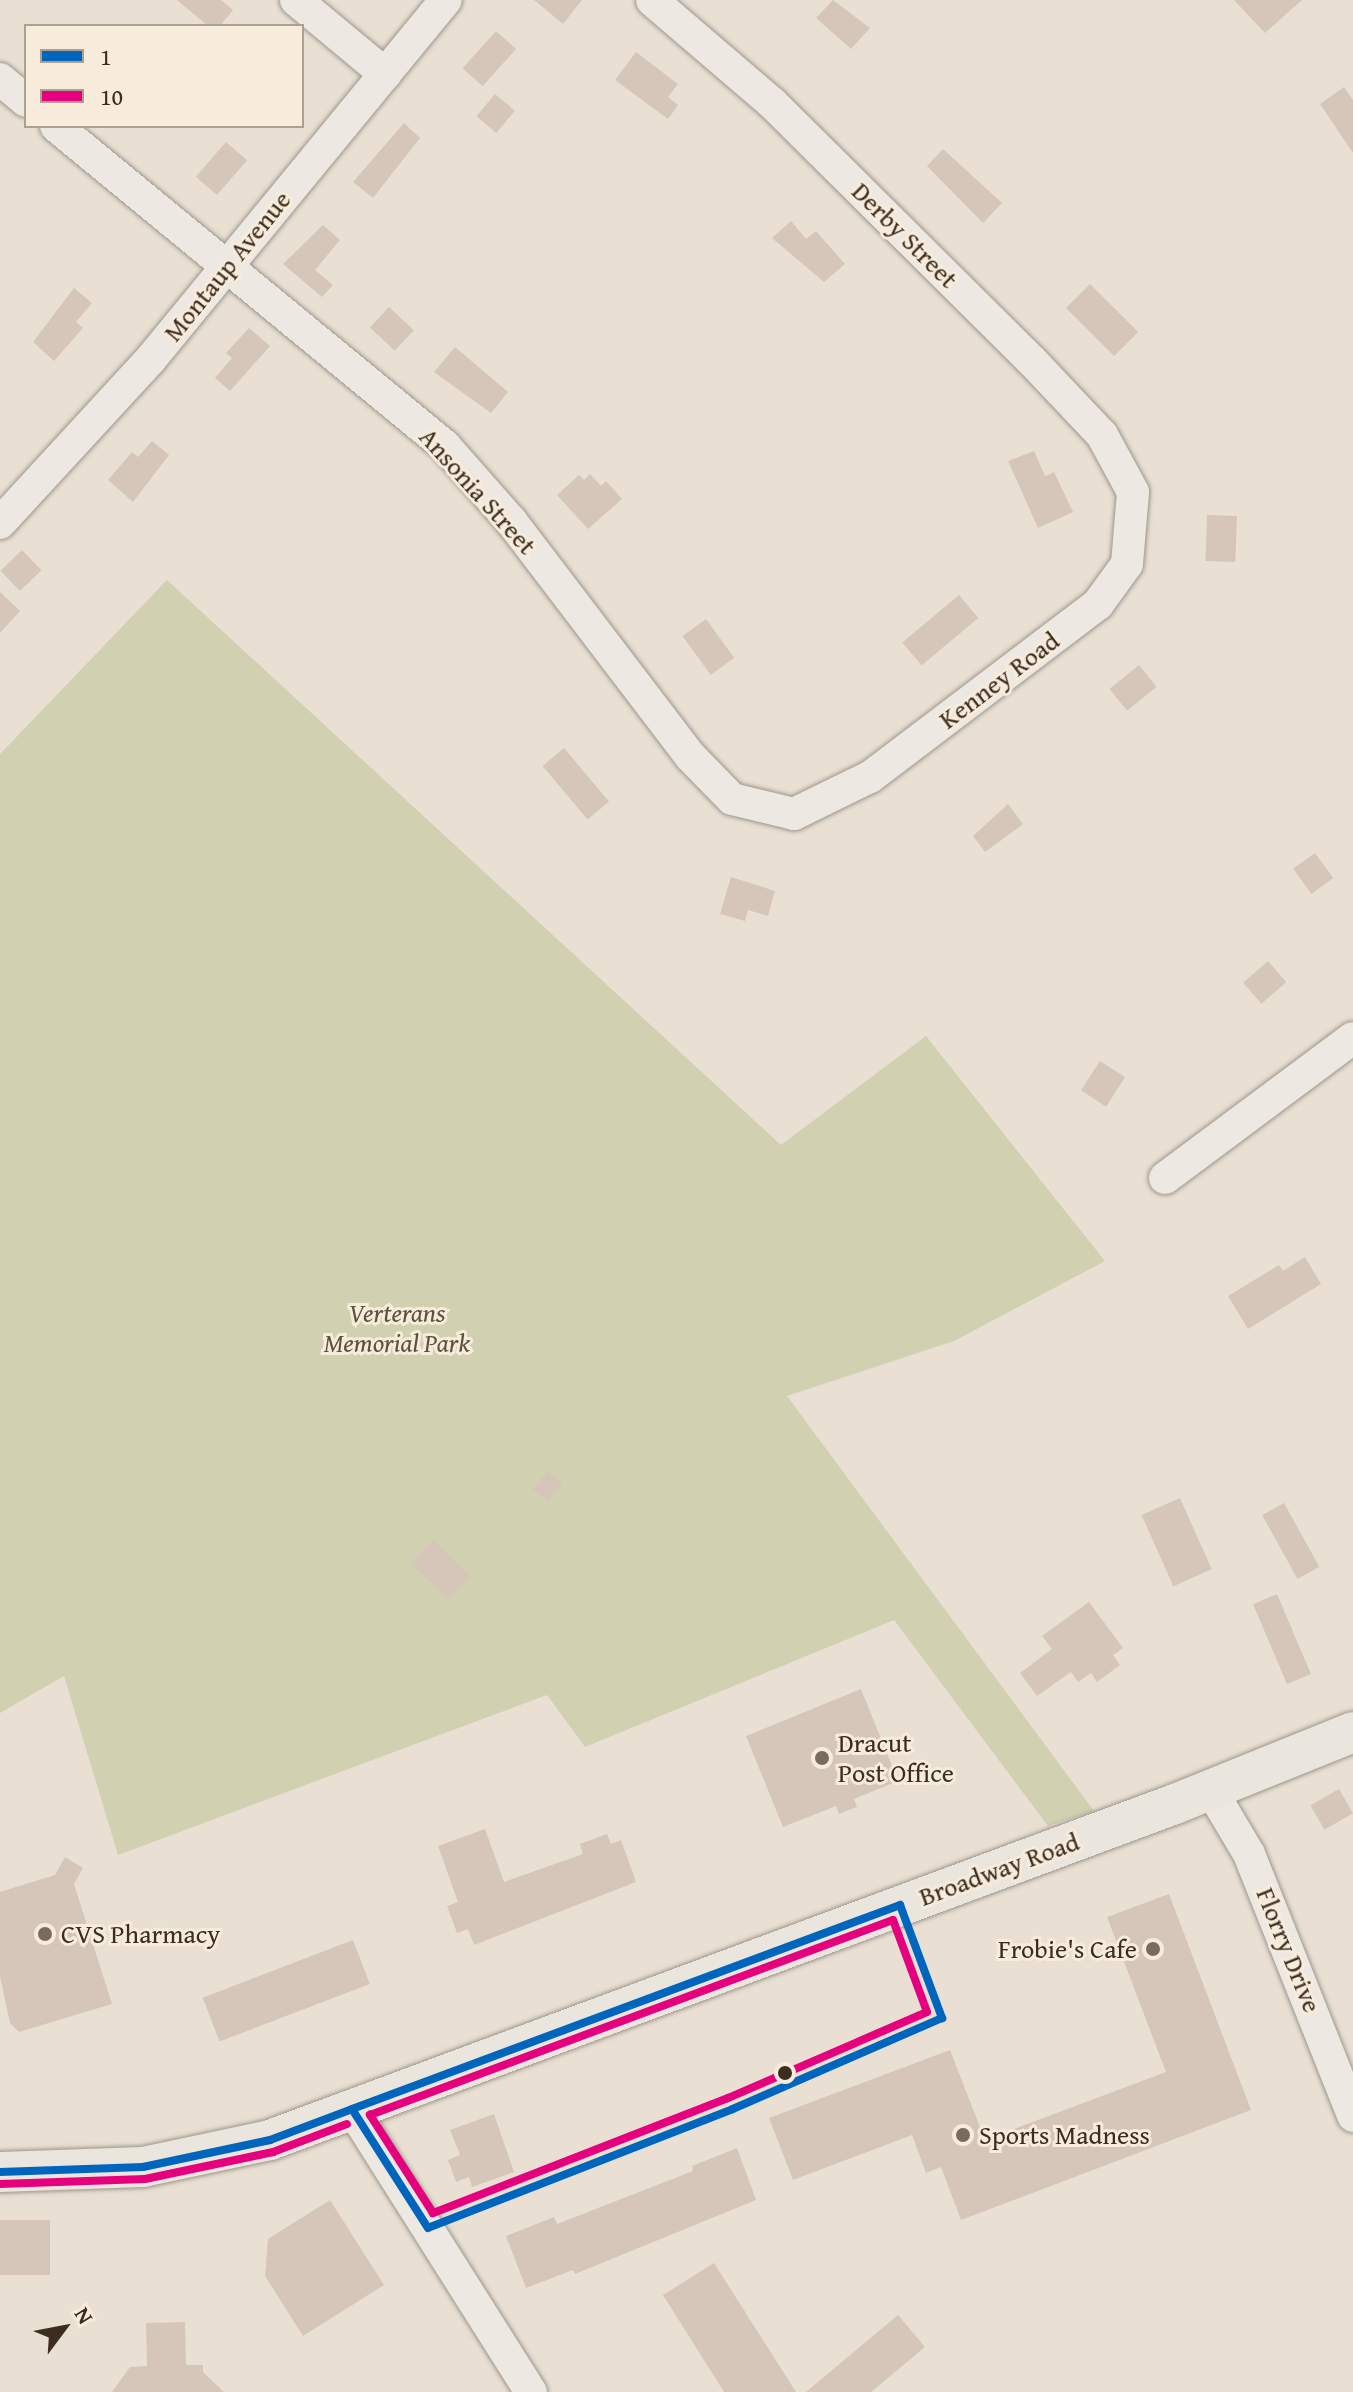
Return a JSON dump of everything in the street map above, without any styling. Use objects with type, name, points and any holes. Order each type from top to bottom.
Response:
[{"type":"main road","name":"Broadway Road","points":[[0,2172],[143,2167],[270,2140],[1211,1790],[1353,1732]]},
{"type":"street","points":[[296,0],[385,74]]},
{"type":"street","name":"Montaup Avenue","points":[[0,523],[150,360],[446,0]]},
{"type":"street","name":"Derby Street","points":[[652,0],[772,103],[1032,361],[1102,435],[1133,492]]},
{"type":"street","points":[[0,79],[24,99]]},
{"type":"street","name":"Ansonia Street","points":[[58,128],[445,446],[511,521],[690,756],[732,799],[794,814]]},
{"type":"street","name":"Kenney Road","points":[[794,814],[870,777],[1098,604],[1127,564],[1133,492]]},
{"type":"street","points":[[1165,1178],[1353,1038]]},
{"type":"street","name":"Florry Drive","points":[[1211,1790],[1249,1854],[1353,2116]]},
{"type":"street","points":[[352,2109],[531,2392]]},
{"type":"green space","name":"Verterans Memorial Park","points":[[167,580],[781,1145],[926,1036],[1105,1261],[954,1341],[787,1396],[1094,1811],[1048,1826],[894,1620],[585,1747],[547,1695],[118,1855],[64,1676],[0,1713],[0,754]]},
{"type":"building","points":[[177,0],[221,0],[233,10],[222,24],[206,24]]},
{"type":"building","points":[[534,0],[582,0],[563,24]]},
{"type":"building","points":[[833,0],[870,28],[851,49],[816,18]]},
{"type":"building","points":[[1234,0],[1302,0],[1265,33]]},
{"type":"building","points":[[496,31],[516,49],[483,86],[463,68]]},
{"type":"building","points":[[636,52],[678,84],[668,97],[678,105],[668,119],[615,80]]},
{"type":"building","points":[[1344,87],[1353,100],[1353,153],[1320,104]]},
{"type":"building","points":[[495,94],[515,111],[496,133],[476,116]]},
{"type":"building","points":[[404,123],[420,138],[373,198],[353,182]]},
{"type":"building","points":[[226,142],[247,160],[217,195],[196,177]]},
{"type":"building","points":[[943,149],[1002,203],[983,223],[927,166]]},
{"type":"building","points":[[791,221],[806,239],[816,231],[845,264],[824,282],[772,238]]},
{"type":"building","points":[[323,225],[340,240],[315,270],[333,285],[322,297],[283,264]]},
{"type":"building","points":[[1090,284],[1138,332],[1114,356],[1066,308]]},
{"type":"building","points":[[74,288],[92,303],[76,322],[83,328],[54,361],[33,342]]},
{"type":"building","points":[[389,307],[414,330],[395,351],[370,327]]},
{"type":"building","points":[[249,328],[270,346],[230,391],[215,378],[232,358],[226,353]]},
{"type":"building","points":[[455,347],[508,392],[491,413],[434,372]]},
{"type":"building","points":[[152,441],[169,455],[133,502],[108,480],[132,452],[138,457]]},
{"type":"building","points":[[1034,451],[1045,476],[1054,472],[1073,512],[1038,528],[1008,461]]},
{"type":"building","points":[[590,474],[601,486],[606,481],[622,499],[588,529],[557,495],[579,475],[584,480]]},
{"type":"building","points":[[1207,515],[1237,516],[1235,562],[1205,561]]},
{"type":"building","points":[[22,550],[41,570],[20,591],[0,571]]},
{"type":"building","points":[[0,592],[20,611],[0,633]]},
{"type":"building","points":[[959,595],[978,618],[922,666],[902,643]]},
{"type":"building","points":[[706,619],[734,658],[711,675],[683,636]]},
{"type":"building","points":[[1139,665],[1157,687],[1127,711],[1109,689]]},
{"type":"building","points":[[564,748],[609,802],[588,820],[543,766]]},
{"type":"building","points":[[1008,804],[1023,824],[985,852],[973,836]]},
{"type":"building","points":[[1315,853],[1333,878],[1311,894],[1293,869]]},
{"type":"building","points":[[731,877],[775,891],[768,916],[748,910],[745,921],[720,914]]},
{"type":"building","points":[[1268,961],[1286,982],[1261,1004],[1243,983]]},
{"type":"building","points":[[1100,1061],[1125,1077],[1106,1107],[1081,1090]]},
{"type":"building","points":[[1305,1257],[1321,1284],[1248,1329],[1228,1296],[1279,1265],[1283,1271]]},
{"type":"building","points":[[548,1471],[563,1483],[548,1502],[533,1490]]},
{"type":"building","points":[[1180,1498],[1212,1569],[1173,1586],[1142,1515]]},
{"type":"building","points":[[1284,1503],[1319,1567],[1298,1579],[1262,1515]]},
{"type":"building","points":[[433,1540],[470,1576],[448,1599],[411,1563]]},
{"type":"building","points":[[1277,1594],[1311,1674],[1287,1684],[1253,1604]]},
{"type":"building","points":[[1089,1602],[1123,1648],[1113,1655],[1120,1665],[1097,1682],[1091,1673],[1078,1682],[1071,1672],[1037,1696],[1020,1673],[1052,1649],[1042,1636]]},
{"type":"building","name":"Dracut Post Office","points":[[861,1689],[898,1781],[854,1799],[857,1807],[839,1814],[836,1806],[783,1827],[746,1736]]},
{"type":"building","points":[[1339,1789],[1353,1813],[1324,1830],[1310,1805]]},
{"type":"building","points":[[485,1829],[504,1882],[583,1854],[580,1844],[607,1834],[611,1844],[621,1840],[636,1882],[474,1945],[468,1929],[457,1933],[447,1906],[458,1902],[438,1846]]},
{"type":"building","name":"CVS Pharmacy","points":[[65,1857],[83,1868],[74,1884],[112,2004],[19,2032],[10,2023],[0,1976],[0,1892],[55,1875]]},
{"type":"building","points":[[1169,1894],[1251,2110],[961,2220],[941,2167],[926,2173],[912,2135],[793,2180],[769,2118],[950,2050],[985,2140],[1166,2072],[1107,1917]]},
{"type":"building","points":[[353,1940],[370,1984],[220,2042],[203,1998]]},
{"type":"building","points":[[494,2114],[514,2172],[472,2187],[469,2177],[456,2182],[448,2160],[460,2155],[450,2130]]},
{"type":"building","points":[[737,2148],[756,2200],[575,2274],[573,2270],[526,2288],[506,2236],[554,2217],[557,2224],[693,2171],[692,2166]]},
{"type":"building","points":[[330,2200],[384,2285],[303,2336],[265,2276],[268,2239]]},
{"type":"building","points":[[0,2220],[50,2220],[50,2275],[0,2275]]},
{"type":"building","points":[[714,2263],[796,2392],[724,2392],[663,2295]]},
{"type":"building","points":[[898,2315],[925,2347],[871,2392],[806,2392]]},
{"type":"building","points":[[185,2322],[186,2365],[203,2365],[203,2372],[224,2392],[112,2392],[130,2367],[147,2366],[146,2323]]},
{"type":"transit line","name":"1","points":[[900,1905],[942,2018],[733,2109],[428,2228],[352,2109],[900,1905]]},
{"type":"transit line","name":"10","points":[[893,1920],[927,2012],[728,2098],[433,2213],[370,2115],[893,1920]]},
{"type":"transit line","name":"1","points":[[0,2172],[143,2167],[270,2140],[352,2109]]},
{"type":"transit line","name":"10","points":[[0,2184],[145,2179],[273,2152],[347,2124]]},
{"type":"place","name":"Dracut Post Office","points":[[822,1758]]},
{"type":"place","name":"CVS Pharmacy","points":[[45,1934]]},
{"type":"place","name":"Frobie's Cafe","points":[[1153,1949]]},
{"type":"place","name":"Sports Madness","points":[[963,2135]]}]
